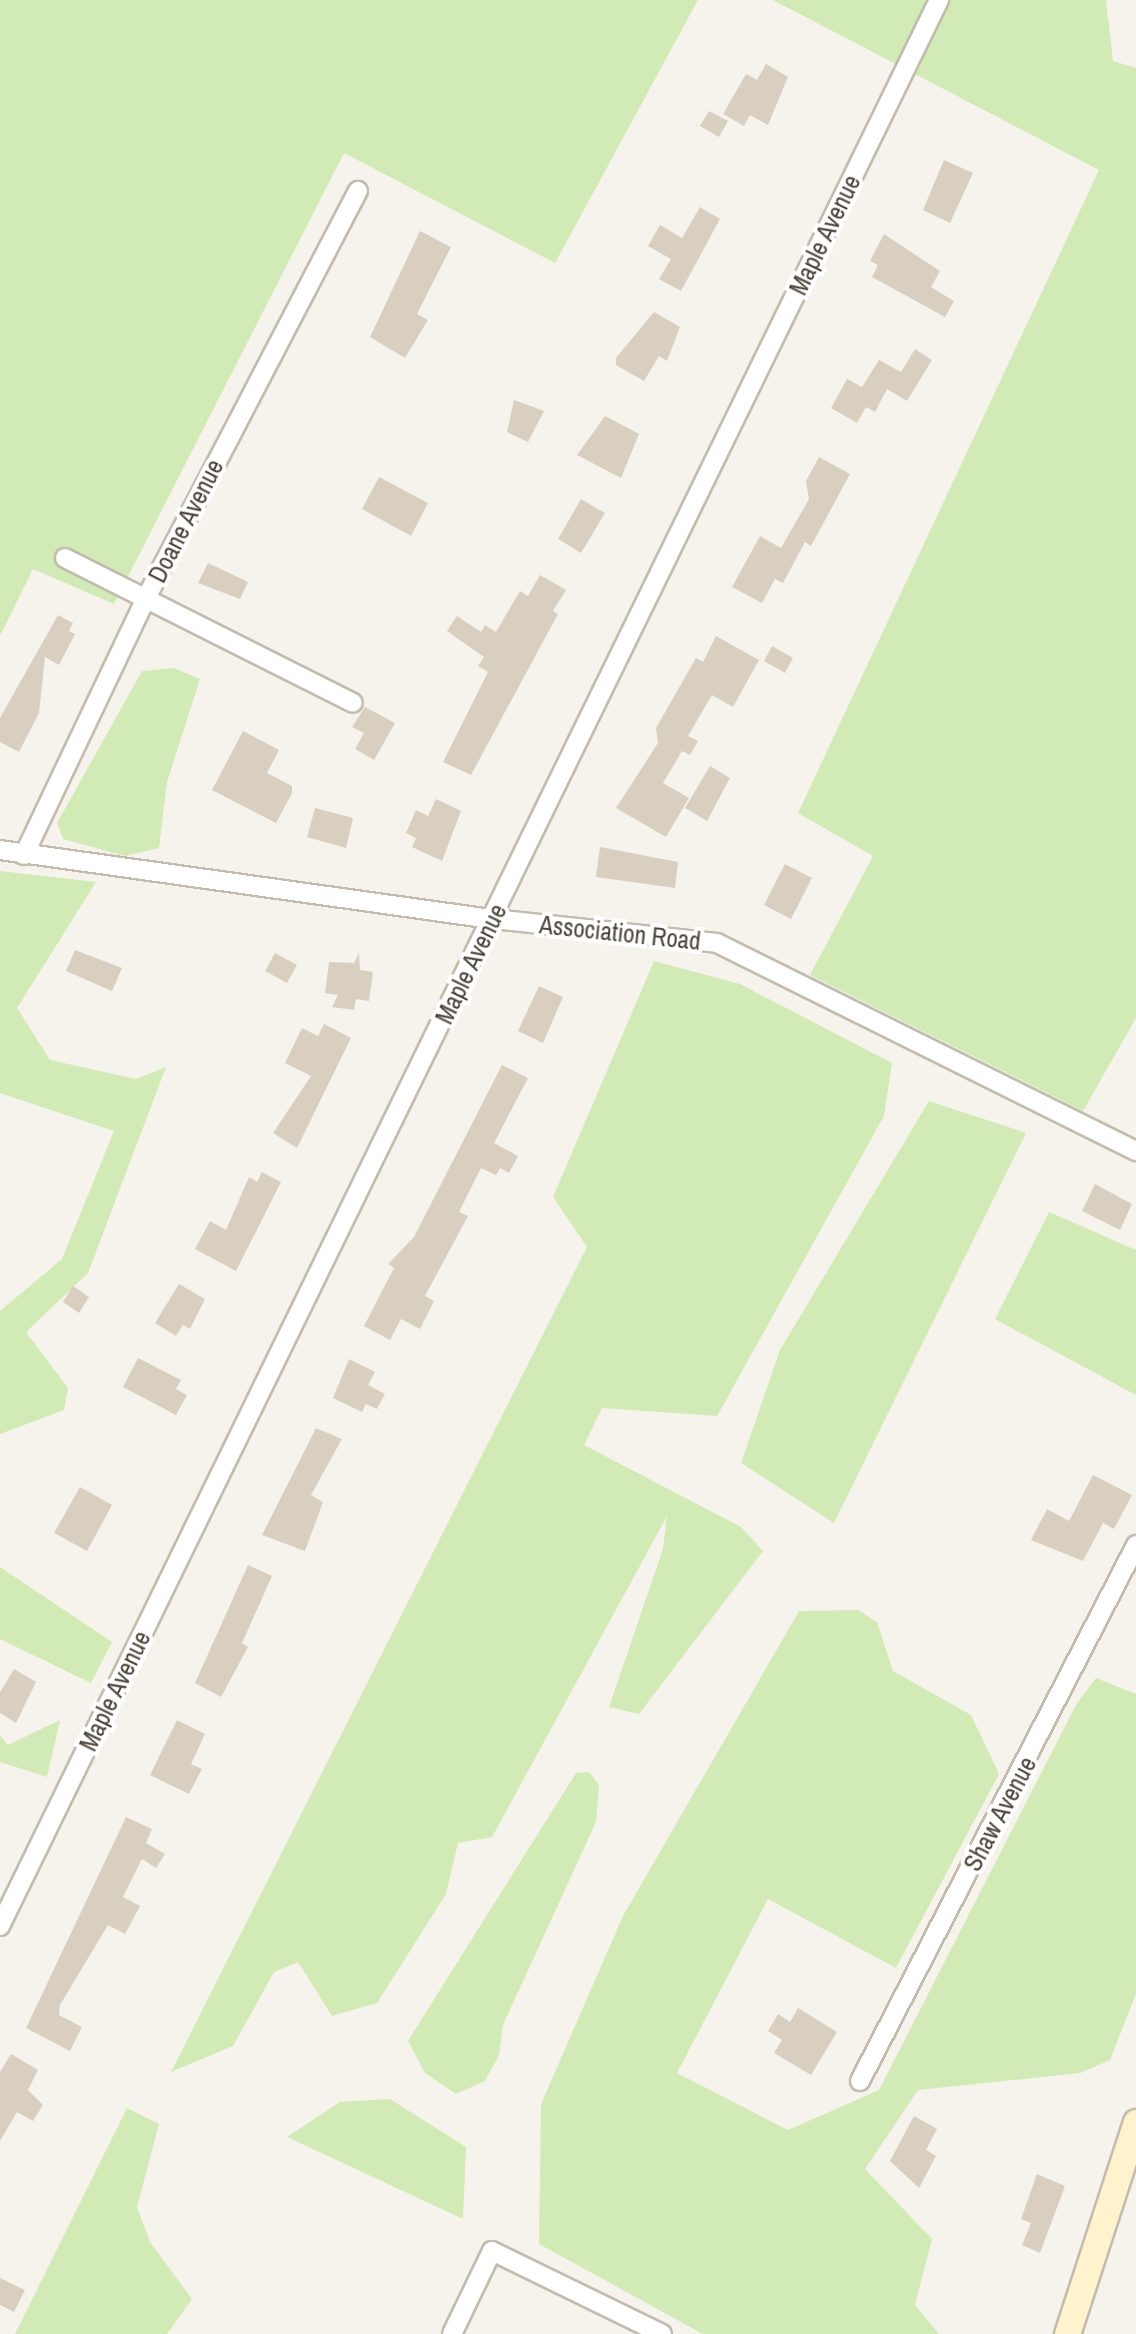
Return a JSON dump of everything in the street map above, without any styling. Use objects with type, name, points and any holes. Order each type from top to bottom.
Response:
[{"type":"main road","points":[[1067,2334],[1136,2122]]},
{"type":"street","name":"Maple Avenue","points":[[0,1926],[940,0]]},
{"type":"street","name":"Doane Avenue","points":[[24,855],[146,598],[358,191]]},
{"type":"street","points":[[65,558],[353,703]]},
{"type":"street","name":"Association Road","points":[[0,850],[493,920],[717,943],[1136,1151]]},
{"type":"street","name":"Shaw Avenue","points":[[860,2080],[1136,1545]]},
{"type":"street","points":[[452,2334],[492,2251],[662,2334]]},
{"type":"green space","points":[[0,0],[698,0],[555,263],[344,153],[114,604],[33,569],[0,636]]},
{"type":"green space","points":[[773,0],[1106,0],[1113,61],[1136,68],[1136,1018],[1083,1111],[810,975],[873,856],[798,813],[1099,170]]},
{"type":"green space","points":[[174,668],[200,679],[167,782],[159,848],[125,856],[63,839],[57,823],[142,671]]},
{"type":"green space","points":[[0,871],[96,882],[17,1008],[50,1060],[136,1079],[166,1067],[88,1273],[26,1332],[68,1388],[64,1410],[0,1434],[0,1311],[62,1259],[114,1131],[0,1093]]},
{"type":"green space","points":[[654,961],[740,984],[892,1063],[884,1116],[717,1416],[602,1408],[584,1445],[741,1527],[763,1551],[639,1714],[609,1707],[663,1549],[667,1516],[492,1837],[458,1843],[446,1894],[377,2003],[332,2016],[298,1962],[274,1972],[233,2046],[171,2072],[587,1247],[553,1197]]},
{"type":"green space","points":[[929,1101],[1026,1133],[834,1523],[741,1463],[780,1350]]},
{"type":"green space","points":[[1049,1212],[1136,1250],[1136,1395],[995,1319]]},
{"type":"green space","points":[[0,1567],[112,1642],[91,1683],[0,1639]]},
{"type":"green space","points":[[858,1610],[877,1622],[893,1671],[971,1715],[999,1774],[896,1968],[768,1899],[677,2073],[788,2130],[879,2090],[1077,1703],[1096,1678],[1136,1694],[1136,1994],[1110,2060],[1080,2073],[918,2090],[865,2169],[932,2239],[915,2305],[939,2334],[703,2334],[539,2244],[541,2104],[623,1916],[799,1611]]},
{"type":"green space","points":[[60,1720],[47,1777],[0,1762],[0,1736],[8,1745]]},
{"type":"green space","points":[[589,1772],[599,1785],[596,1822],[503,2025],[499,2055],[485,2081],[456,2094],[425,2073],[408,2041],[576,1773]]},
{"type":"green space","points":[[390,2099],[466,2147],[463,2219],[287,2137],[340,2102]]},
{"type":"green space","points":[[127,2108],[159,2124],[137,2207],[150,2242],[192,2299],[167,2334],[15,2334]]},
{"type":"building","points":[[766,64],[788,77],[768,125],[750,115],[744,126],[723,114],[746,74],[757,80]]},
{"type":"building","points":[[709,111],[728,121],[719,137],[700,126]]},
{"type":"building","points":[[944,160],[973,173],[950,223],[923,210]]},
{"type":"building","points":[[700,207],[720,219],[681,291],[659,279],[671,259],[648,246],[660,225],[682,238]]},
{"type":"building","points":[[420,231],[451,247],[417,314],[428,320],[405,358],[370,337]]},
{"type":"building","points":[[884,234],[940,271],[931,287],[954,301],[945,317],[872,277],[878,265],[870,261]]},
{"type":"building","points":[[654,312],[680,327],[667,361],[659,356],[644,381],[616,365],[616,358]]},
{"type":"building","points":[[915,349],[932,360],[907,401],[887,389],[875,412],[866,407],[857,423],[831,408],[847,379],[862,387],[879,360],[901,372]]},
{"type":"building","points":[[514,400],[544,411],[528,442],[507,432]]},
{"type":"building","points":[[605,416],[639,434],[621,478],[577,455]]},
{"type":"building","points":[[819,457],[850,474],[811,546],[805,542],[783,583],[775,579],[762,603],[732,587],[760,536],[781,548],[809,499],[806,481]]},
{"type":"building","points":[[379,477],[428,503],[411,536],[362,509]]},
{"type":"building","points":[[581,499],[605,513],[581,553],[558,539]]},
{"type":"building","points":[[208,563],[248,582],[240,599],[198,583]]},
{"type":"building","points":[[540,575],[566,590],[553,611],[558,614],[471,775],[443,762],[488,672],[478,666],[484,657],[447,631],[457,616],[481,632],[485,625],[496,632],[520,591],[528,596]]},
{"type":"building","points":[[58,615],[73,623],[69,631],[75,634],[59,665],[45,657],[39,713],[19,752],[0,742],[0,718]]},
{"type":"building","points":[[716,636],[759,660],[733,707],[712,695],[688,736],[698,741],[690,755],[682,751],[663,783],[689,798],[666,837],[616,808],[658,743],[656,728],[696,658],[703,662]]},
{"type":"building","points":[[772,646],[793,658],[785,673],[764,661]]},
{"type":"building","points":[[365,707],[395,723],[374,760],[355,749],[364,733],[352,727]]},
{"type":"building","points":[[243,731],[279,750],[267,773],[292,786],[276,823],[212,790]]},
{"type":"building","points":[[710,766],[730,778],[707,821],[685,808]]},
{"type":"building","points":[[436,799],[461,811],[442,861],[412,847],[416,838],[406,833],[416,810],[428,816]]},
{"type":"building","points":[[315,808],[353,818],[346,848],[307,837]]},
{"type":"building","points":[[600,847],[678,862],[675,888],[596,877]]},
{"type":"building","points":[[785,864],[812,878],[791,919],[764,905]]},
{"type":"building","points":[[75,950],[122,968],[112,991],[66,971]]},
{"type":"building","points":[[275,953],[297,965],[287,983],[265,971]]},
{"type":"building","points":[[359,953],[360,970],[373,972],[369,1001],[356,999],[354,1010],[332,1007],[338,995],[325,993],[329,962],[354,963]]},
{"type":"building","points":[[539,986],[563,997],[543,1043],[518,1031]]},
{"type":"building","points":[[324,1024],[351,1038],[297,1148],[273,1133],[311,1076],[285,1063],[302,1028],[318,1036]]},
{"type":"building","points":[[502,1065],[528,1078],[494,1143],[518,1156],[509,1173],[500,1168],[496,1175],[481,1168],[459,1212],[468,1216],[425,1296],[434,1301],[420,1329],[401,1319],[390,1340],[364,1326],[394,1268],[388,1264],[414,1237]]},
{"type":"building","points":[[262,1172],[281,1182],[236,1271],[195,1249],[210,1221],[226,1230],[249,1177],[257,1182]]},
{"type":"building","points":[[1095,1184],[1132,1204],[1120,1230],[1082,1211]]},
{"type":"building","points":[[179,1284],[205,1299],[190,1329],[183,1325],[176,1336],[155,1323]]},
{"type":"building","points":[[73,1286],[89,1297],[79,1313],[63,1302]]},
{"type":"building","points":[[138,1358],[181,1380],[176,1389],[187,1395],[176,1415],[123,1387]]},
{"type":"building","points":[[349,1359],[375,1372],[368,1385],[385,1394],[377,1409],[366,1404],[362,1412],[333,1398]]},
{"type":"building","points":[[316,1428],[342,1439],[311,1495],[323,1502],[305,1551],[262,1535]]},
{"type":"building","points":[[1093,1475],[1132,1495],[1114,1529],[1103,1523],[1083,1561],[1031,1540],[1047,1509],[1069,1521]]},
{"type":"building","points":[[80,1487],[112,1505],[87,1551],[54,1533]]},
{"type":"building","points":[[248,1565],[272,1576],[242,1643],[248,1647],[221,1697],[195,1683]]},
{"type":"building","points":[[14,1669],[36,1682],[16,1723],[0,1713],[0,1692]]},
{"type":"building","points":[[177,1720],[205,1734],[191,1764],[202,1769],[189,1794],[150,1775]]},
{"type":"building","points":[[126,1817],[152,1829],[146,1843],[165,1854],[156,1868],[142,1859],[123,1897],[140,1906],[125,1934],[108,1925],[60,2005],[59,2015],[82,2027],[70,2051],[26,2028]]},
{"type":"building","points":[[798,2008],[837,2032],[811,2075],[774,2053],[782,2040],[768,2031],[778,2014],[790,2022]]},
{"type":"building","points":[[11,2054],[38,2070],[28,2090],[43,2105],[33,2121],[17,2112],[0,2141],[0,2072]]},
{"type":"building","points":[[914,2116],[937,2129],[926,2150],[936,2156],[919,2188],[890,2161]]},
{"type":"building","points":[[1037,2174],[1065,2186],[1040,2253],[1022,2245],[1031,2223],[1021,2219]]},
{"type":"building","points":[[0,2278],[25,2290],[14,2312],[0,2305]]}]
